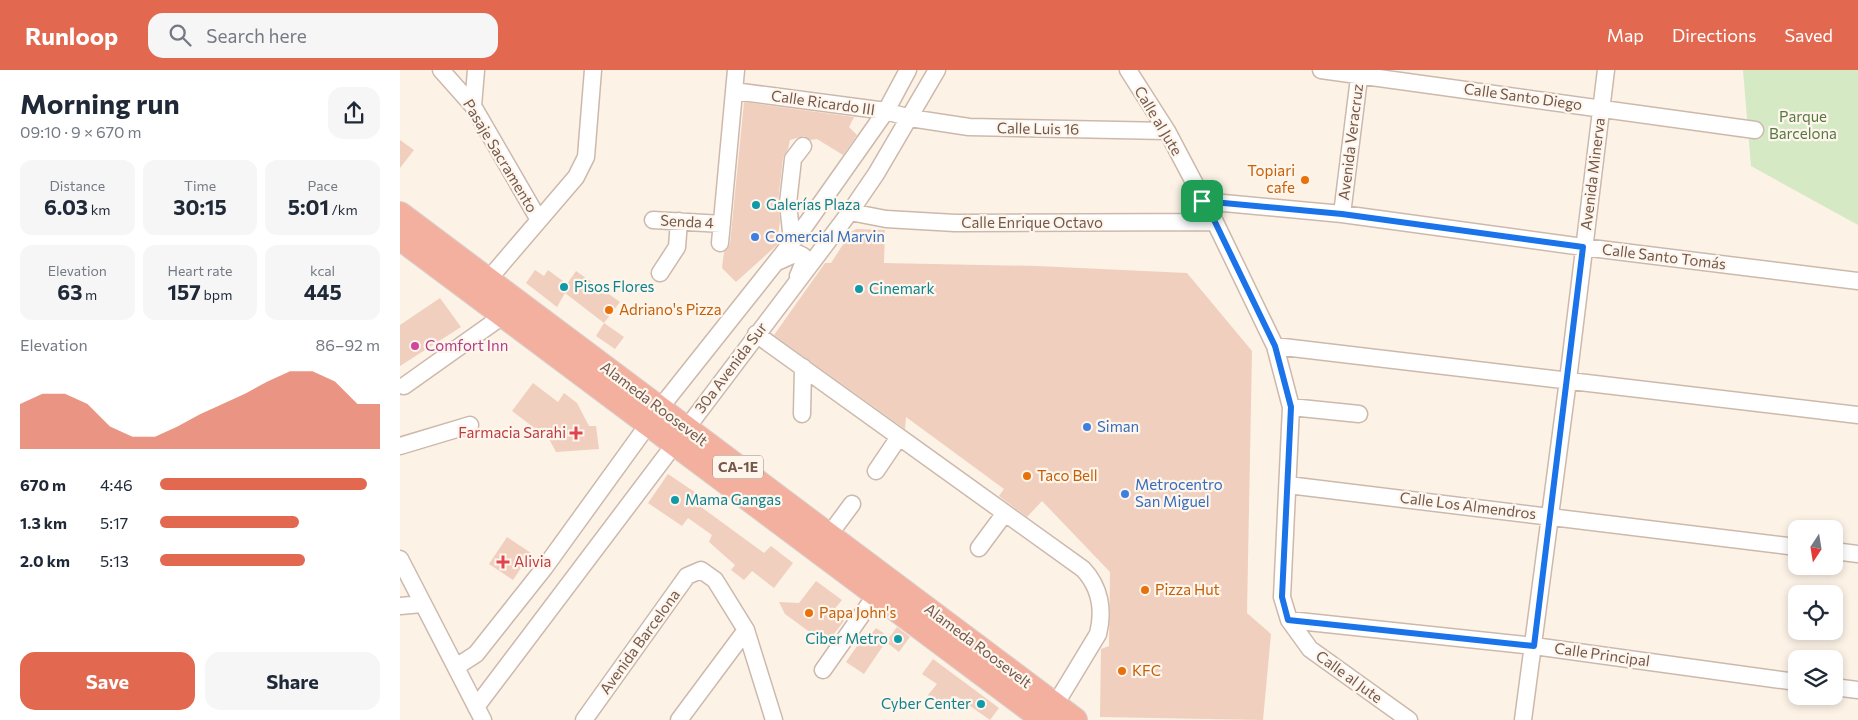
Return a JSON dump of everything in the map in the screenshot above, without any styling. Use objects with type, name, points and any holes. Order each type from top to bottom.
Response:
[{"type":"highway","name":"Alameda Roosevelt","points":[[400,214],[487,281],[875,596],[1042,715],[1075,720]]},
{"type":"highway","name":"Alameda Roosevelt","points":[[401,240],[504,315],[654,416]]},
{"type":"highway","name":"Alameda Roosevelt","points":[[680,437],[829,535],[1042,715]]},
{"type":"street","name":"Pasaje Sacramento","points":[[441,70],[473,106],[539,220]]},
{"type":"street","points":[[473,106],[476,70]]},
{"type":"street","points":[[487,281],[576,177],[586,157],[593,70]]},
{"type":"street","points":[[720,243],[736,70]]},
{"type":"street","name":"30a Avenida Sur","points":[[456,667],[476,654],[545,567],[654,416],[807,223],[886,111],[908,70]]},
{"type":"street","name":"30a Avenida Sur","points":[[480,714],[680,437],[850,212],[876,174],[937,70]]},
{"type":"street","name":"Calle al Jute","points":[[1128,70],[1167,131],[1202,201],[1215,222],[1275,346],[1291,407],[1282,597],[1288,620],[1310,649],[1409,720]]},
{"type":"street","name":"Calle Santo Diego","points":[[1321,70],[1360,72],[1755,130]]},
{"type":"street","name":"Avenida Minerva","points":[[1523,720],[1551,516],[1606,70]]},
{"type":"street","name":"Avenida Veracruz","points":[[1342,214],[1360,72]]},
{"type":"street","name":"Calle Ricardo III","points":[[734,91],[886,111],[910,118]]},
{"type":"street","name":"Calle Luis 16","points":[[910,118],[969,127],[1167,131]]},
{"type":"street","points":[[792,241],[788,203],[794,160],[803,146]]},
{"type":"street","name":"Calle Santo Tomás","points":[[1202,201],[1342,214],[1583,247],[1858,281]]},
{"type":"street","name":"Calle Enrique Octavo","points":[[850,212],[886,220],[955,223],[1215,222]]},
{"type":"street","name":"Senda 4","points":[[653,220],[679,220],[722,224]]},
{"type":"street","points":[[660,273],[677,248],[679,220]]},
{"type":"street","points":[[807,223],[804,236],[806,244],[811,248],[818,247],[827,241]]},
{"type":"street","points":[[773,264],[797,253],[803,256],[803,264],[794,286]]},
{"type":"street","points":[[404,386],[504,315]]},
{"type":"street","points":[[756,334],[1083,569],[1092,579],[1100,598],[1098,634],[1042,715]]},
{"type":"street","points":[[1275,346],[1858,414]]},
{"type":"street","points":[[802,414],[803,367]]},
{"type":"street","points":[[1291,407],[1359,414]]},
{"type":"street","points":[[400,446],[470,425]]},
{"type":"street","points":[[876,471],[899,437]]},
{"type":"street","name":"Calle Los Almendros","points":[[1288,485],[1788,545]]},
{"type":"street","points":[[829,535],[852,504]]},
{"type":"street","points":[[979,548],[1005,513]]},
{"type":"street","points":[[1843,552],[1858,554]]},
{"type":"street","points":[[400,559],[480,714]]},
{"type":"street","name":"Avenida Barcelona","points":[[584,720],[687,576],[701,570],[715,580],[746,630]]},
{"type":"street","points":[[823,670],[875,596]]},
{"type":"street","points":[[400,606],[422,604]]},
{"type":"street","name":"Calle Principal","points":[[1288,620],[1534,646],[1788,681]]},
{"type":"street","points":[[746,630],[772,718]]},
{"type":"street","points":[[679,720],[746,630]]},
{"type":"street","points":[[1843,688],[1858,690]]},
{"type":"green space","name":"Parque Barcelona","points":[[1743,70],[1858,70],[1858,225],[1751,166]]},
{"type":"building","name":"Galerías Plaza","points":[[744,102],[854,117],[849,127],[857,135],[843,155],[817,139],[810,140],[804,136],[790,140],[783,158],[778,202],[780,220],[777,245],[736,282],[722,268],[724,252],[730,244]]},
{"type":"building","points":[[400,140],[414,150],[400,168]]},
{"type":"building","name":"Metrocentro San Miguel","points":[[856,229],[885,230],[884,263],[1037,266],[1187,273],[1252,351],[1247,613],[1271,634],[1263,720],[1100,717],[1101,649],[1109,646],[1110,572],[1042,501],[1027,517],[999,496],[1004,489],[906,417],[905,429],[774,335],[825,263],[831,263],[851,232]]},
{"type":"building","points":[[535,270],[544,276],[548,270],[567,284],[576,271],[620,302],[604,323],[565,293],[557,307],[526,283]]},
{"type":"building","name":"Comfort Inn","points":[[440,298],[461,327],[400,366],[400,325]]},
{"type":"building","points":[[604,323],[624,337],[615,349],[596,336]]},
{"type":"building","points":[[533,383],[558,402],[564,393],[577,403],[589,426],[596,426],[599,449],[556,452],[549,439],[512,411]]},
{"type":"building","points":[[668,474],[702,497],[697,504],[764,553],[771,546],[793,563],[774,588],[752,571],[744,580],[731,570],[735,565],[709,542],[712,535],[688,518],[682,526],[648,503]]},
{"type":"building","name":"Alivia","points":[[507,537],[531,553],[513,580],[489,564]]},
{"type":"building","name":"Papa John's","points":[[816,581],[842,600],[832,612],[844,621],[826,644],[785,614],[779,602],[799,603]]},
{"type":"building","name":"Ciber Metro","points":[[897,627],[910,637],[899,652],[886,642]]},
{"type":"building","points":[[876,628],[889,637],[864,674],[846,662],[864,636],[868,638]]},
{"type":"building","points":[[933,659],[999,708],[990,720],[956,696],[946,709],[928,695],[937,684],[922,674]]},
{"type":"place","name":"Topiari cafe","points":[[1305,180]]},
{"type":"place","name":"Galerías Plaza","points":[[756,205]]},
{"type":"place","name":"Comercial Marvin","points":[[755,237]]},
{"type":"place","name":"Pisos Flores","points":[[564,287]]},
{"type":"place","name":"Cinemark","points":[[859,289]]},
{"type":"place","name":"Adriano's Pizza","points":[[609,310]]},
{"type":"place","name":"Comfort Inn","points":[[415,346]]},
{"type":"place","name":"Siman","points":[[1087,427]]},
{"type":"place","name":"Farmacia Sarahi","points":[[576,433]]},
{"type":"place","name":"Taco Bell","points":[[1027,476]]},
{"type":"place","name":"Metrocentro San Miguel","points":[[1125,494]]},
{"type":"place","name":"Mama Gangas","points":[[675,500]]},
{"type":"place","name":"Alivia","points":[[503,562]]},
{"type":"place","name":"Pizza Hut","points":[[1145,590]]},
{"type":"place","name":"Papa John's","points":[[809,613]]},
{"type":"place","name":"Ciber Metro","points":[[898,639]]},
{"type":"place","name":"KFC","points":[[1122,671]]},
{"type":"place","name":"Cyber Center","points":[[981,704]]},
{"type":"route","points":[[1202,201],[1342,214],[1583,247],[1534,646],[1288,620],[1282,597],[1291,407],[1275,346],[1215,222],[1202,201]]}]
